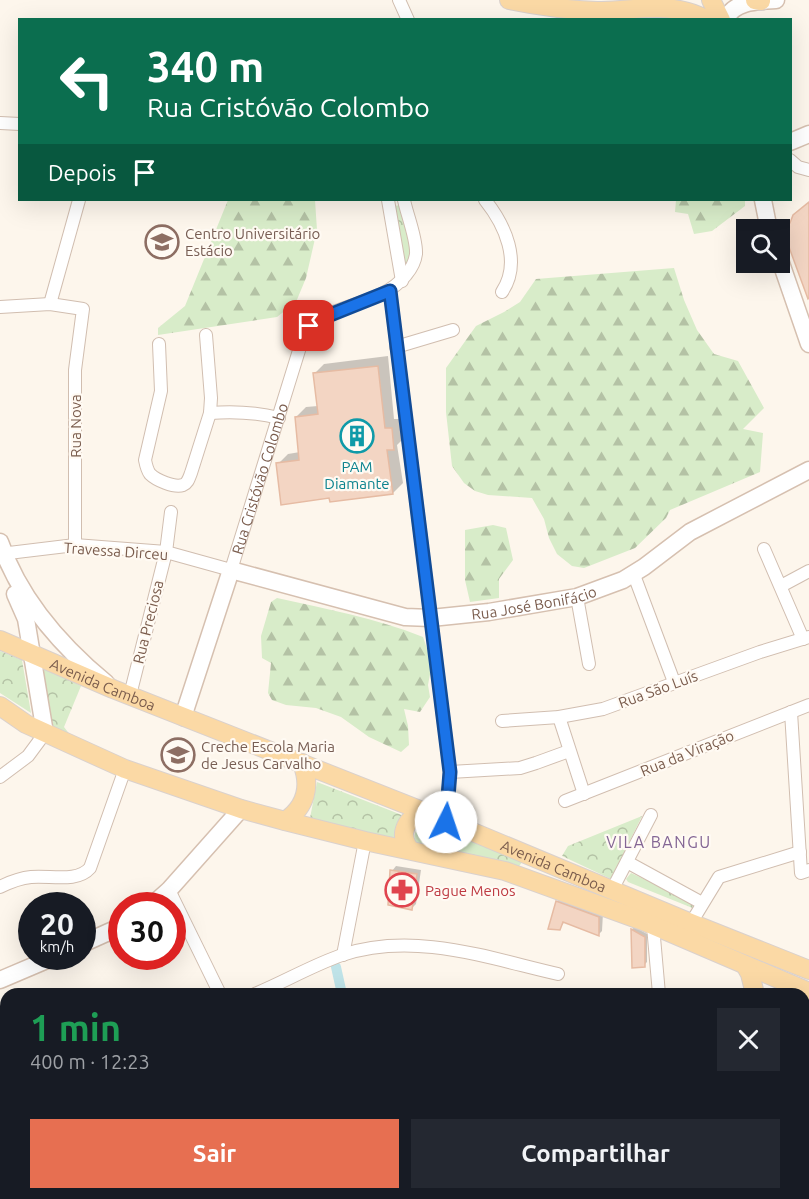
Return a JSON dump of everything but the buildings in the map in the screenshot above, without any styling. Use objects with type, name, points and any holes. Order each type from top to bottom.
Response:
[{"type":"main road","points":[[509,0],[550,8],[594,11],[670,7],[689,11],[703,18]]},
{"type":"main road","points":[[711,0],[719,18]]},
{"type":"main road","points":[[756,0],[760,1]]},
{"type":"main road","name":"Avenida Camboa","points":[[0,640],[183,717],[425,812],[691,923],[803,966]]},
{"type":"main road","name":"Avenida Camboa","points":[[0,706],[26,724],[125,769],[241,809],[285,821],[505,871],[653,926],[800,988]]},
{"type":"main road","points":[[285,821],[297,812],[306,795],[307,777],[302,763]]},
{"type":"main road","points":[[410,850],[404,838],[405,825],[410,819],[425,812]]},
{"type":"main road","points":[[745,965],[754,988]]},
{"type":"main road","points":[[766,988],[782,980]]},
{"type":"street","points":[[399,0],[407,18]]},
{"type":"street","points":[[727,18],[733,9],[760,1],[776,0]]},
{"type":"street","points":[[0,123],[18,124]]},
{"type":"street","points":[[792,141],[809,134]]},
{"type":"street","points":[[792,162],[798,167],[809,170]]},
{"type":"street","points":[[0,307],[50,304],[79,201]]},
{"type":"street","points":[[388,201],[402,280]]},
{"type":"street","points":[[404,201],[416,252],[413,265],[390,291],[450,772],[446,822]]},
{"type":"street","points":[[486,201],[499,220],[510,254],[511,269],[508,282],[502,292]]},
{"type":"street","points":[[763,201],[767,219]]},
{"type":"street","points":[[785,273],[805,325],[809,344]]},
{"type":"street","name":"Rua Cristóvão Colombo","points":[[183,717],[303,336],[315,321],[390,291]]},
{"type":"street","name":"Rua Nova","points":[[50,304],[83,309],[75,370],[75,545]]},
{"type":"street","points":[[396,347],[453,330]]},
{"type":"street","points":[[159,344],[161,391],[145,460],[146,467],[156,478],[175,486],[183,485],[188,482],[210,413],[211,383],[206,335]]},
{"type":"street","points":[[210,413],[256,412],[279,418]]},
{"type":"street","name":"Rua José Bonifácio","points":[[231,570],[392,614],[431,618],[489,612],[577,597],[634,575],[690,532],[809,470]]},
{"type":"street","name":"Rua Preciosa","points":[[122,692],[166,552],[171,512]]},
{"type":"street","name":"Travessa Dirceu","points":[[1,553],[75,545],[166,552],[231,570]]},
{"type":"street","points":[[764,549],[806,638]]},
{"type":"street","points":[[0,777],[28,756],[45,733],[26,619],[1,553]]},
{"type":"street","points":[[1,553],[20,588],[53,633],[84,664],[122,692]]},
{"type":"street","points":[[781,586],[809,571]]},
{"type":"street","points":[[634,575],[674,682]]},
{"type":"street","points":[[577,597],[589,664]]},
{"type":"street","name":"Rua São Luís","points":[[502,721],[559,717],[603,709],[674,682],[806,638]]},
{"type":"street","name":"Rua da Viração","points":[[565,801],[809,705]]},
{"type":"street","points":[[791,712],[800,852],[805,872]]},
{"type":"street","points":[[559,717],[584,794]]},
{"type":"street","points":[[450,772],[520,768],[569,751]]},
{"type":"street","points":[[0,887],[19,879],[76,876],[85,873],[90,868],[125,769]]},
{"type":"street","points":[[167,892],[241,809]]},
{"type":"street","points":[[612,890],[651,815]]},
{"type":"street","points":[[343,955],[365,841]]},
{"type":"street","points":[[691,923],[719,877],[800,852]]},
{"type":"street","points":[[627,862],[702,903]]},
{"type":"street","points":[[169,890],[217,988]]},
{"type":"street","points":[[653,926],[658,988]]},
{"type":"street","points":[[269,988],[343,955],[385,946],[418,945],[470,953],[558,974]]},
{"type":"street","points":[[0,980],[23,970]]},
{"type":"green space","points":[[228,201],[315,201],[317,230],[306,278],[296,302],[277,317],[158,335],[158,328],[185,306]]},
{"type":"green space","points":[[676,201],[745,201],[745,206],[712,231],[694,234],[688,214],[675,212]]},
{"type":"green space","points":[[403,205],[411,259],[404,265],[393,206]]},
{"type":"green space","points":[[674,268],[697,330],[714,354],[738,361],[764,408],[743,429],[763,433],[760,472],[670,510],[666,518],[635,548],[584,568],[572,566],[557,554],[549,538],[544,519],[532,498],[488,495],[475,491],[464,483],[452,466],[446,412],[446,368],[476,326],[520,302],[536,279]]},
{"type":"green space","points":[[493,525],[506,528],[513,560],[499,579],[499,598],[470,602],[465,580],[465,530]]},
{"type":"green space","points":[[277,598],[369,619],[423,637],[432,663],[428,685],[430,697],[420,712],[404,709],[409,745],[401,752],[369,737],[341,717],[316,708],[286,705],[272,700],[268,693],[271,663],[262,658],[261,636],[271,602]]},
{"type":"green space","points":[[0,651],[22,660],[31,713],[0,693]]},
{"type":"green space","points":[[39,664],[81,686],[64,727],[74,740],[56,731],[50,724]]},
{"type":"green space","points":[[317,782],[402,815],[396,840],[310,818]]},
{"type":"green space","points":[[642,816],[611,879],[562,856],[568,846]]},
{"type":"green space","points":[[425,824],[523,861],[516,870],[415,844],[416,832]]},
{"type":"green space","points":[[631,873],[696,903],[695,909],[628,882],[626,879]]},
{"type":"waterway","points":[[336,967],[341,988]]},
{"type":"place","name":"Centro Universitário Estácio","points":[[162,242]]},
{"type":"place","name":"PAM Diamante","points":[[357,436]]},
{"type":"place","name":"Creche Escola Maria de Jesus Carvalho","points":[[178,755]]},
{"type":"place","name":"Pague Menos","points":[[402,890]]},
{"type":"district","name":"VILA BANGU","points":[[659,842]]},
{"type":"route","points":[[309,326],[315,321],[390,291],[450,772],[446,822]]}]
